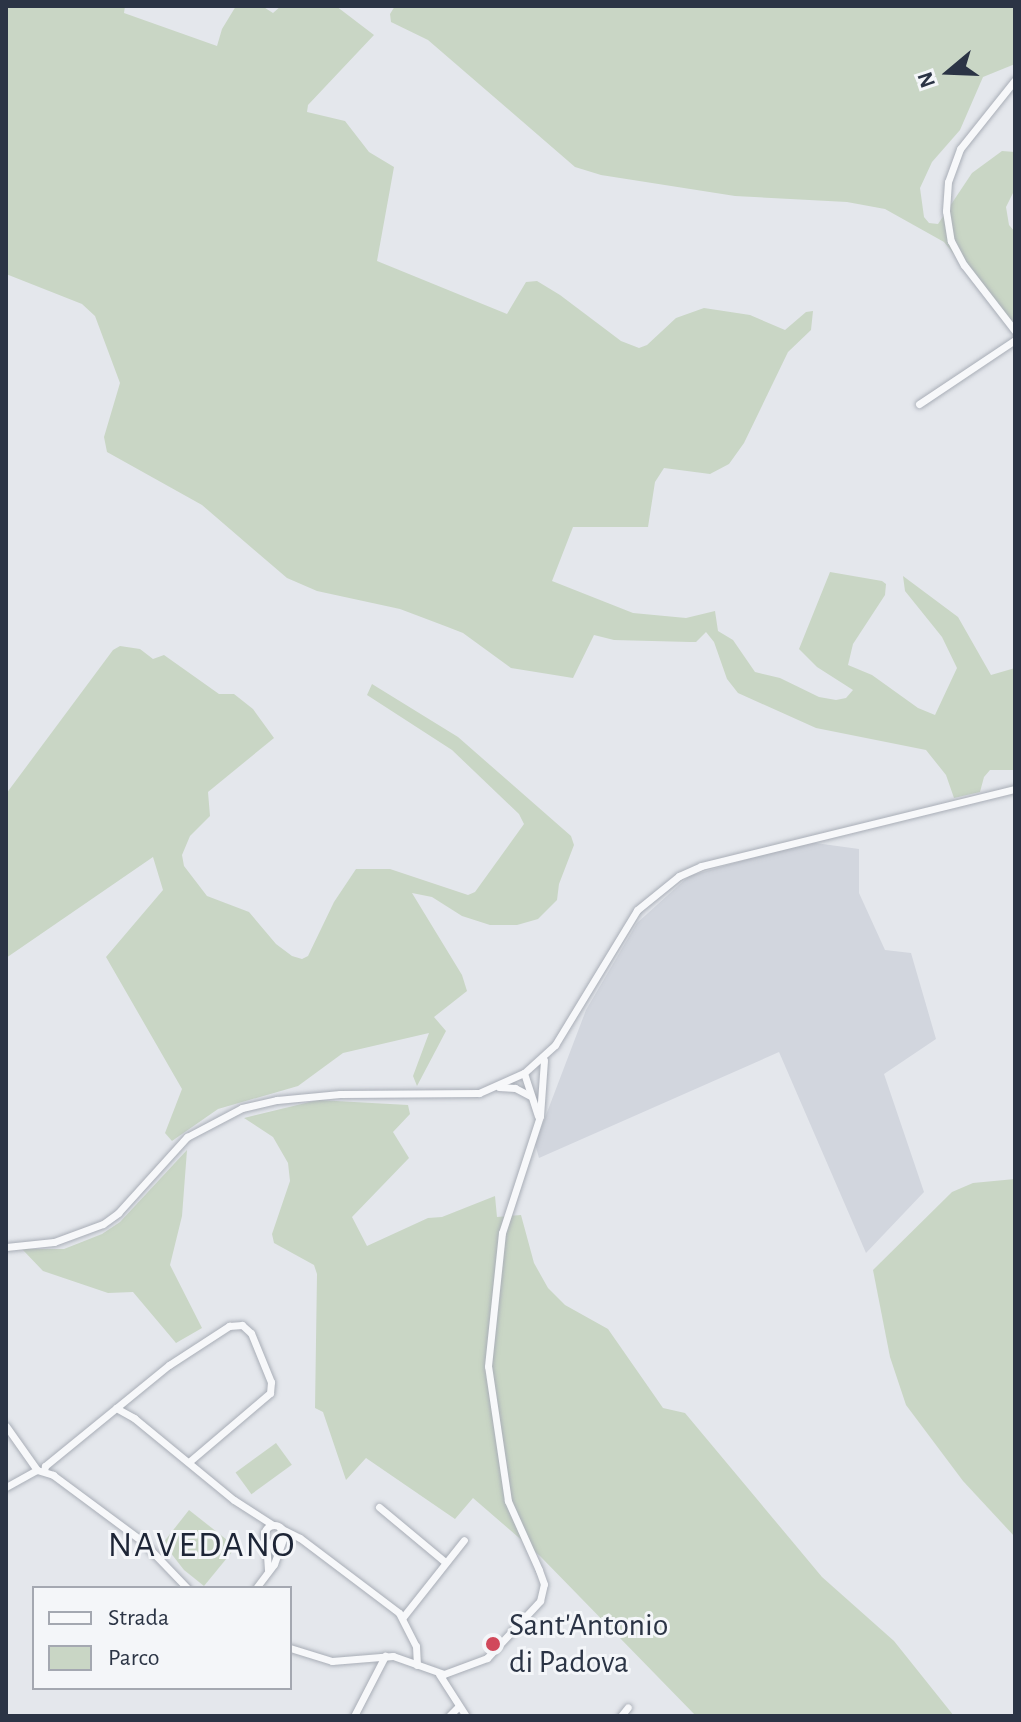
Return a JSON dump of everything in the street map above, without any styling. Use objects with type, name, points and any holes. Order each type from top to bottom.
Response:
[{"type":"street","points":[[1015,80],[960,149],[948,182],[946,211],[951,241],[964,265],[1015,331]]},
{"type":"street","points":[[919,404],[1015,340]]},
{"type":"street","points":[[497,1087],[524,1073],[544,1057],[637,910],[679,876],[701,866],[1015,789]]},
{"type":"street","points":[[439,1674],[487,1658],[540,1601],[542,1592],[539,1570],[508,1501],[488,1366],[502,1233],[538,1121],[544,1057]]},
{"type":"street","points":[[524,1073],[543,1086]]},
{"type":"street","points":[[524,1073],[530,1096],[537,1105],[538,1121]]},
{"type":"street","points":[[6,1247],[54,1242],[103,1224],[118,1213],[187,1137],[242,1108],[308,1096],[459,1095],[497,1087],[515,1088],[530,1096]]},
{"type":"street","points":[[6,1487],[40,1471],[169,1365],[229,1326],[242,1325],[251,1333],[272,1388],[265,1399],[189,1462]]},
{"type":"street","points":[[116,1408],[258,1518],[300,1538],[403,1617],[416,1646],[417,1665]]},
{"type":"street","points":[[6,1426],[40,1471],[142,1541],[185,1586]]},
{"type":"street","points":[[379,1507],[445,1562]]},
{"type":"street","points":[[258,1518],[266,1541],[267,1573]]},
{"type":"street","points":[[264,1531],[277,1526]]},
{"type":"street","points":[[257,1586],[267,1573],[282,1539],[277,1526]]},
{"type":"street","points":[[266,1541],[277,1544],[282,1539]]},
{"type":"street","points":[[403,1617],[464,1540]]},
{"type":"street","points":[[292,1649],[332,1661],[385,1656],[417,1665],[439,1674],[466,1716]]},
{"type":"street","points":[[354,1716],[385,1656]]},
{"type":"street","points":[[449,1716],[458,1707]]},
{"type":"street","points":[[621,1716],[628,1707]]},
{"type":"shaded area","points":[[808,842],[859,849],[859,893],[885,950],[911,953],[936,1039],[884,1074],[924,1192],[866,1253],[779,1052],[539,1158],[535,1144],[586,1010],[637,923],[689,876]]},
{"type":"green space","points":[[6,6],[125,6],[124,13],[217,46],[222,29],[236,6],[262,6],[273,13],[281,6],[336,6],[374,35],[308,105],[307,112],[345,121],[369,152],[394,167],[377,261],[507,314],[526,282],[537,281],[621,341],[639,348],[647,345],[676,318],[704,308],[750,315],[785,330],[806,312],[813,311],[811,330],[788,352],[744,443],[729,464],[710,474],[664,468],[655,482],[648,527],[573,527],[552,581],[633,613],[686,618],[715,611],[718,631],[733,640],[755,672],[780,678],[819,697],[836,700],[846,698],[853,690],[817,667],[799,649],[830,572],[882,581],[886,584],[885,595],[853,644],[848,665],[872,675],[918,708],[935,715],[957,668],[942,637],[905,591],[903,576],[958,617],[991,675],[1015,668],[1015,770],[990,770],[984,777],[980,792],[954,798],[946,775],[926,750],[816,728],[738,693],[727,679],[714,642],[706,632],[696,642],[614,640],[594,635],[573,678],[511,668],[463,633],[400,609],[317,591],[287,578],[202,505],[107,452],[104,437],[120,383],[95,316],[82,304],[6,274]]},
{"type":"green space","points":[[395,6],[1015,6],[1015,64],[983,77],[960,130],[932,162],[920,188],[924,217],[929,223],[938,224],[972,173],[1002,151],[1015,152],[1015,189],[1006,207],[1009,225],[1015,232],[1015,329],[944,242],[885,209],[847,202],[735,196],[601,175],[575,167],[428,40],[391,22],[390,14]]},
{"type":"green space","points":[[120,646],[140,649],[153,659],[164,655],[219,694],[234,694],[253,709],[274,738],[208,792],[210,816],[190,836],[182,855],[184,866],[207,896],[249,912],[276,944],[292,956],[302,959],[308,956],[334,902],[356,869],[390,869],[468,895],[475,892],[524,824],[519,814],[452,750],[367,695],[372,684],[458,737],[571,836],[574,845],[559,884],[557,900],[538,919],[517,925],[490,925],[462,916],[432,897],[412,893],[462,975],[467,991],[434,1017],[446,1031],[417,1086],[413,1076],[429,1033],[343,1053],[298,1086],[218,1109],[172,1141],[165,1133],[182,1089],[106,957],[163,890],[153,857],[6,958],[6,794],[113,650]]},
{"type":"green space","points":[[318,1100],[408,1105],[410,1114],[393,1132],[409,1158],[352,1217],[367,1246],[428,1218],[442,1217],[495,1196],[497,1217],[521,1215],[534,1263],[548,1288],[565,1305],[608,1329],[663,1408],[685,1413],[822,1577],[894,1641],[954,1716],[696,1716],[540,1556],[473,1498],[455,1519],[366,1458],[346,1480],[323,1412],[315,1408],[317,1274],[314,1265],[274,1243],[272,1234],[290,1181],[288,1163],[273,1137],[244,1118]]},
{"type":"green space","points":[[187,1150],[182,1216],[170,1265],[202,1328],[176,1343],[133,1292],[108,1293],[43,1271],[22,1249],[64,1249],[102,1234],[120,1222]]},
{"type":"green space","points":[[1015,1179],[1015,1537],[963,1481],[906,1405],[890,1357],[873,1270],[952,1192],[973,1183]]},
{"type":"green space","points":[[276,1443],[292,1465],[251,1494],[236,1472]]},
{"type":"green space","points":[[189,1510],[236,1547],[204,1586],[184,1570],[163,1543]]},
{"type":"place","name":"Sant'Antonio di Padova","points":[[493,1644]]},
{"type":"district","name":"NAVEDANO","points":[[202,1546]]}]
